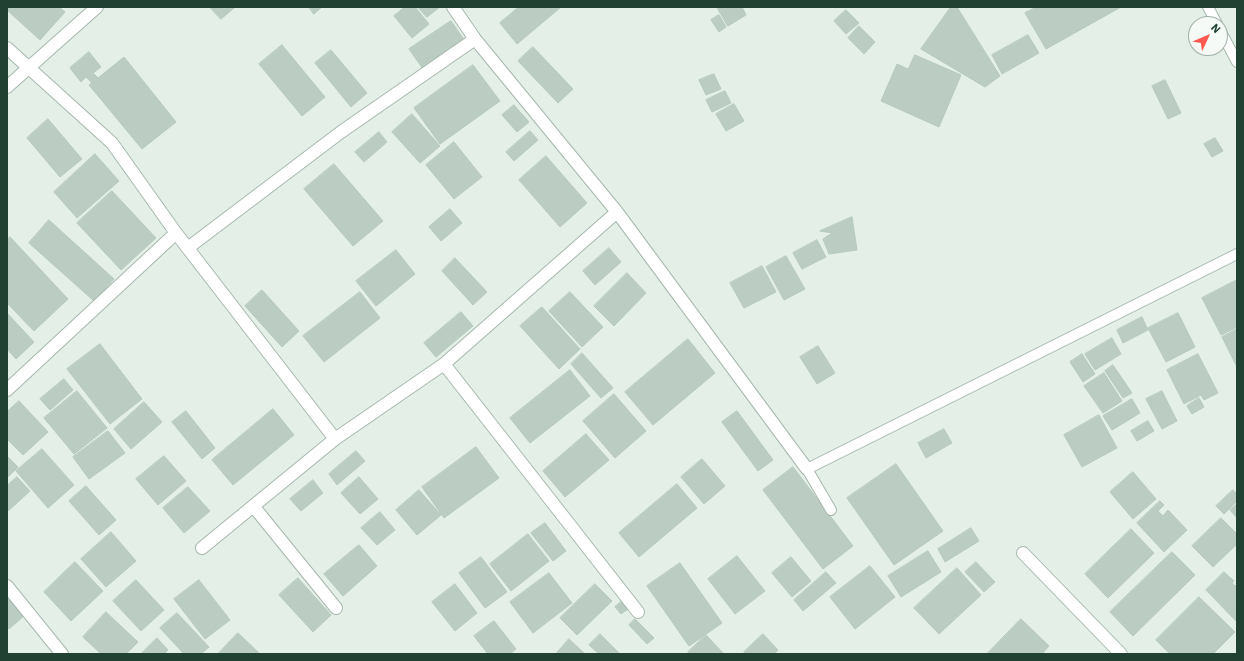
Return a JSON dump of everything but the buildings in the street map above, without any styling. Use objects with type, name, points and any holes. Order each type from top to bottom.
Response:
[{"type":"street","points":[[7,87],[97,7]]},
{"type":"street","points":[[453,7],[476,38],[617,212],[807,469]]},
{"type":"street","points":[[189,247],[341,132],[476,38]]},
{"type":"street","points":[[7,48],[112,143],[176,233],[189,247],[335,439]]},
{"type":"street","points":[[202,548],[254,507],[335,439],[444,364],[617,212]]},
{"type":"street","points":[[7,390],[176,233]]},
{"type":"street","points":[[444,364],[638,612]]},
{"type":"street","points":[[254,507],[336,608]]},
{"type":"street","points":[[1023,553],[1121,654]]},
{"type":"street","points":[[7,586],[62,654]]},
{"type":"lane","points":[[1208,7],[1213,16]]},
{"type":"lane","points":[[1228,45],[1237,62]]},
{"type":"lane","points":[[831,510],[807,469],[1237,254]]}]
